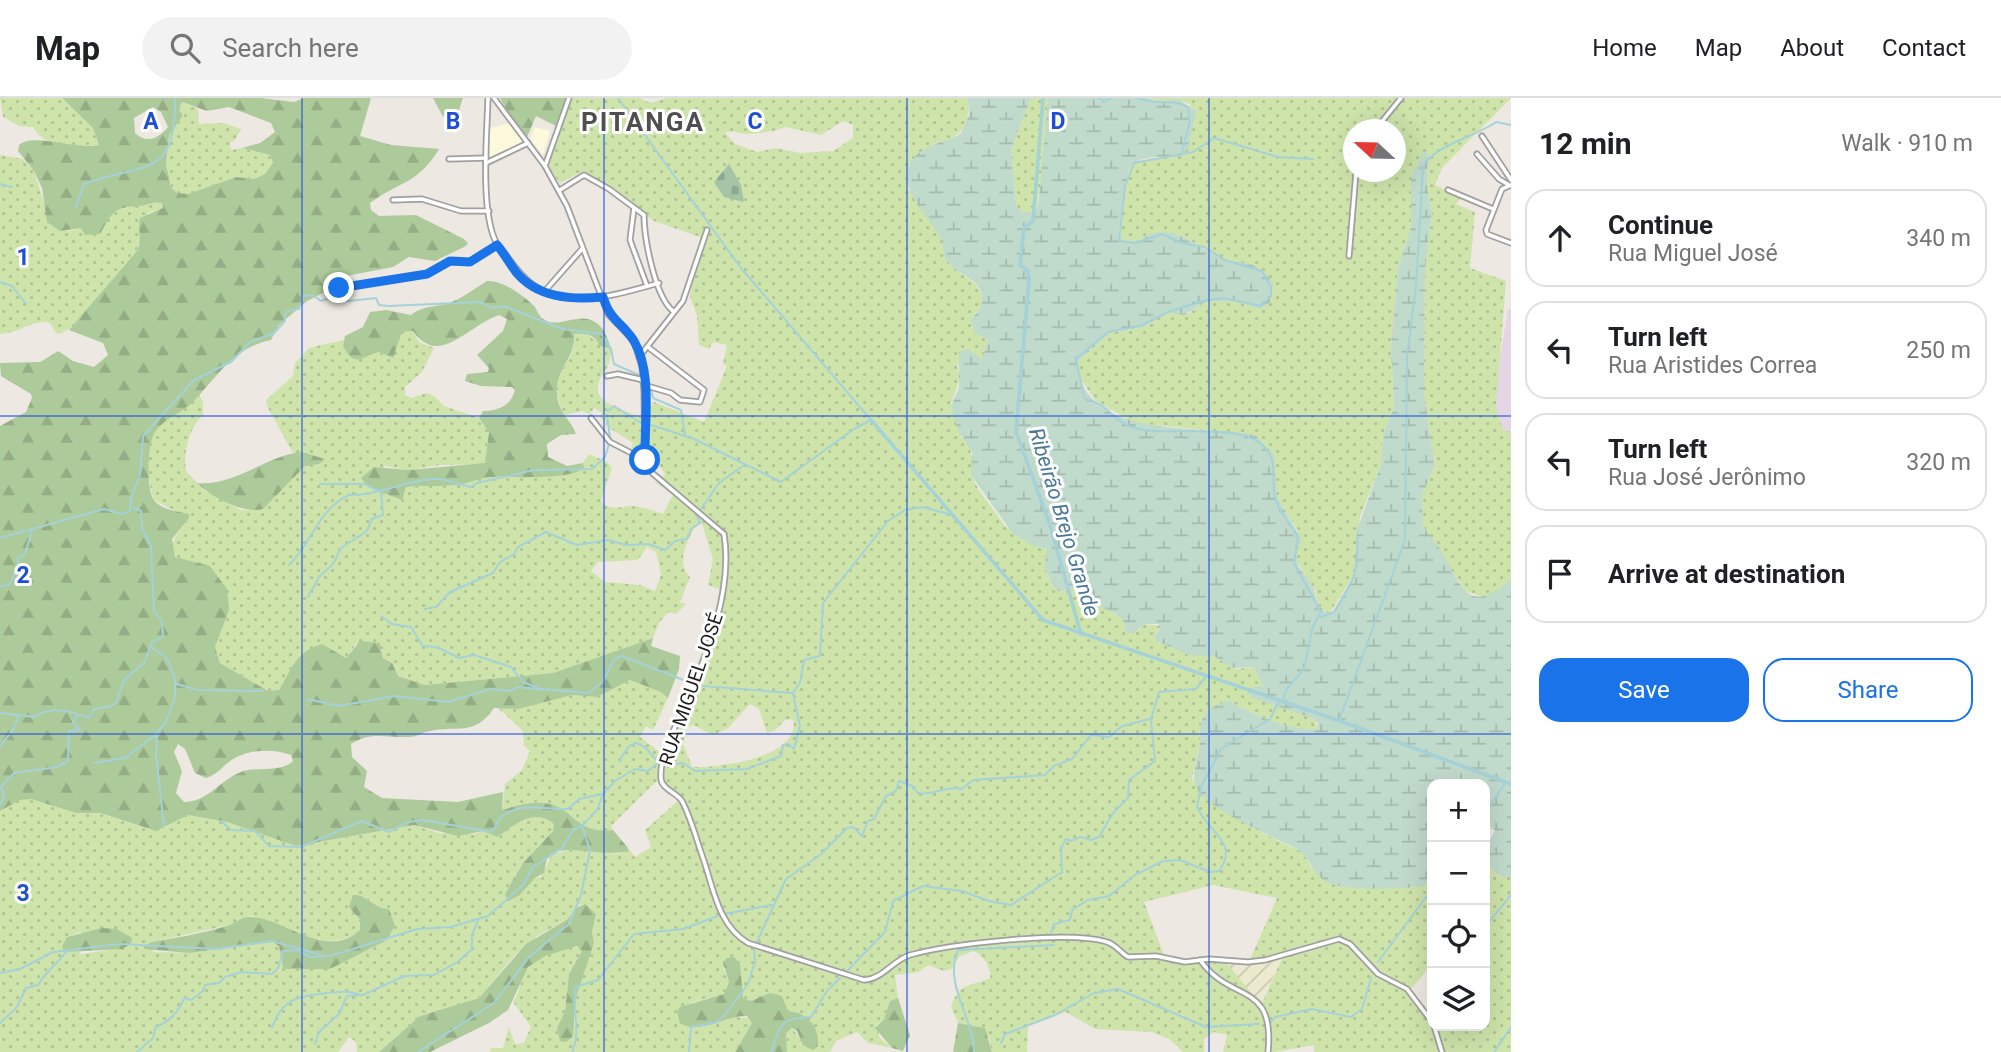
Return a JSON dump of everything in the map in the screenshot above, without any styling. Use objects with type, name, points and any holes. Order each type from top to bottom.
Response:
[{"type":"street","points":[[488,98],[486,161],[491,230],[497,245],[515,271],[533,287],[567,298],[603,297],[659,283]]},
{"type":"street","points":[[494,98],[545,166],[559,191],[610,317],[634,341],[644,383],[645,460],[610,442],[591,418]]},
{"type":"street","points":[[545,166],[569,98]]},
{"type":"street","points":[[1383,119],[1401,98]]},
{"type":"street","points":[[1482,136],[1510,183]]},
{"type":"street","points":[[449,159],[486,161],[528,143]]},
{"type":"street","points":[[1477,154],[1499,179],[1510,183]]},
{"type":"street","points":[[559,191],[583,175],[644,215],[644,238],[664,302],[673,311]]},
{"type":"street","points":[[1349,256],[1355,182]]},
{"type":"street","points":[[1510,183],[1502,189],[1486,230],[1487,234],[1511,243]]},
{"type":"street","points":[[1448,190],[1493,209]]},
{"type":"street","points":[[393,200],[422,200],[461,211],[489,211]]},
{"type":"street","points":[[634,208],[630,240],[647,286]]},
{"type":"street","points":[[639,357],[691,284],[707,230]]},
{"type":"street","points":[[339,288],[427,274],[450,261],[470,262],[497,245]]},
{"type":"street","points":[[544,292],[582,248]]},
{"type":"street","points":[[607,376],[618,374],[691,402],[700,402],[704,390],[648,347]]},
{"type":"street","name":"RUA MIGUEL JOSÉ","points":[[645,460],[656,479],[724,534],[724,589],[698,677],[667,747],[661,778],[663,784],[681,799],[720,910],[734,933],[748,943],[864,980],[877,976],[908,956],[1017,940],[1098,940],[1113,944],[1128,957],[1156,956],[1185,962],[1200,960]]},
{"type":"street","points":[[1200,960],[1265,960],[1326,940],[1342,939],[1374,971],[1407,989],[1427,1016]]},
{"type":"street","points":[[1200,960],[1216,978],[1248,993],[1259,1004],[1269,1028],[1268,1052]]},
{"type":"street","points":[[1435,1031],[1442,1052]]},
{"type":"shaded area","points":[[509,123],[524,141],[489,158],[490,128]]},
{"type":"shaded area","points":[[535,127],[550,131],[543,155],[530,139]]},
{"type":"shaded area","points":[[1508,309],[1511,309],[1511,435],[1501,433],[1492,408]]},
{"type":"green space","points":[[0,98],[62,98],[93,128],[99,145],[71,146],[53,143],[38,134],[33,127],[19,126],[3,117]]},
{"type":"green space","points":[[62,98],[261,98],[294,102],[304,98],[371,98],[360,136],[391,145],[439,149],[416,176],[370,203],[371,210],[379,216],[416,215],[464,239],[468,243],[466,246],[435,261],[409,257],[393,267],[346,276],[335,287],[307,301],[279,325],[271,340],[246,349],[236,356],[193,402],[163,423],[155,432],[149,456],[151,495],[161,506],[189,514],[189,518],[172,539],[175,557],[210,566],[227,589],[229,610],[215,647],[220,663],[268,691],[279,690],[300,656],[322,644],[346,658],[360,641],[380,643],[383,658],[392,663],[398,676],[425,685],[553,673],[653,638],[651,646],[680,656],[679,669],[668,698],[661,692],[630,680],[597,697],[572,695],[518,709],[494,708],[479,723],[465,728],[440,729],[412,737],[373,736],[351,744],[352,757],[367,771],[364,787],[382,798],[458,802],[503,792],[502,810],[534,803],[555,806],[583,825],[600,830],[613,830],[628,848],[626,851],[608,853],[572,850],[553,853],[547,858],[544,873],[535,878],[520,895],[508,901],[505,894],[523,863],[553,831],[554,824],[546,819],[532,817],[497,837],[483,831],[458,836],[414,825],[296,846],[227,822],[188,815],[156,831],[100,813],[76,813],[31,799],[20,800],[0,811],[0,426],[26,412],[32,398],[31,394],[1,376],[0,363],[40,362],[58,351],[73,361],[94,367],[108,355],[103,343],[69,330],[137,251],[140,242],[140,218],[163,208],[162,203],[155,202],[119,210],[111,216],[100,234],[85,235],[81,228],[60,231],[47,222],[42,188],[34,171],[18,151],[19,145],[34,140],[99,145],[93,128]],"holes":[[[182,102],[207,111],[229,107],[271,123],[275,132],[260,143],[242,148],[270,155],[273,163],[265,174],[254,179],[236,177],[188,194],[177,193],[171,187],[166,164],[169,136],[183,115],[179,110]],[[153,107],[161,112],[168,127],[160,135],[148,139],[135,133],[134,118]],[[178,744],[185,749],[195,773],[206,778],[229,762],[251,752],[284,753],[291,755],[293,761],[282,767],[241,772],[207,795],[184,802],[176,793],[182,771],[174,752]]]},
{"type":"green space","points":[[433,98],[463,98],[454,125],[442,115]]},
{"type":"green space","points":[[500,98],[570,98],[558,127],[536,116],[525,142]]},
{"type":"green space","points":[[570,98],[640,98],[650,103],[667,98],[968,98],[968,116],[962,130],[950,139],[933,144],[908,188],[938,233],[949,261],[978,287],[982,297],[982,305],[973,316],[976,334],[988,339],[982,360],[973,354],[957,366],[959,382],[951,406],[961,437],[970,446],[974,481],[979,490],[1005,526],[1038,547],[1047,549],[1048,577],[1057,591],[1079,590],[1091,604],[1105,606],[1137,631],[1144,624],[1161,626],[1155,636],[1156,641],[1189,655],[1209,654],[1237,669],[1254,667],[1263,684],[1261,688],[1316,721],[1317,729],[1296,728],[1260,716],[1230,701],[1199,733],[1201,742],[1192,777],[1198,790],[1264,834],[1302,852],[1312,868],[1347,887],[1424,886],[1427,881],[1427,970],[1407,994],[1427,1014],[1427,1031],[1490,1031],[1490,867],[1502,878],[1511,876],[1511,1052],[1314,1052],[1314,1045],[1275,1052],[1223,1052],[1227,1035],[1214,1032],[1204,1039],[1204,1052],[1183,1052],[1169,1039],[1152,1032],[1095,1029],[1066,1012],[1028,1026],[1027,1052],[992,1052],[989,1037],[975,1026],[958,1023],[951,1007],[958,993],[966,986],[990,978],[986,962],[973,951],[959,957],[951,969],[944,971],[928,965],[919,972],[895,975],[898,998],[890,1001],[884,1019],[876,1025],[880,1038],[892,1048],[868,1043],[857,1032],[836,1041],[830,1052],[787,1052],[786,1033],[792,1028],[808,1048],[785,1007],[763,996],[751,1001],[743,998],[738,959],[723,967],[729,982],[724,994],[690,1003],[703,1027],[731,1017],[751,1018],[752,1023],[735,1052],[489,1052],[491,1048],[503,1048],[509,1027],[515,1044],[524,1043],[531,1027],[513,1002],[530,966],[550,953],[580,947],[582,951],[569,974],[565,1011],[557,1028],[576,1025],[576,998],[594,943],[592,932],[596,914],[584,904],[579,905],[568,919],[537,936],[514,956],[479,998],[420,1016],[379,1052],[357,1052],[356,1042],[349,1037],[338,1052],[0,1052],[0,811],[20,799],[31,799],[76,813],[99,813],[148,829],[168,826],[178,817],[188,815],[227,822],[296,846],[414,825],[439,833],[474,834],[483,831],[497,837],[532,817],[546,819],[554,824],[553,831],[523,863],[505,894],[520,895],[535,878],[541,877],[552,854],[575,849],[618,854],[628,848],[635,857],[651,847],[645,830],[678,801],[657,781],[611,826],[613,830],[593,829],[567,812],[544,803],[502,810],[505,784],[522,770],[530,751],[524,745],[523,731],[498,708],[518,709],[572,695],[597,697],[630,680],[662,692],[668,698],[653,730],[646,726],[640,737],[662,754],[685,705],[722,590],[708,585],[713,559],[702,524],[696,525],[684,551],[683,565],[690,577],[680,602],[686,604],[676,614],[668,612],[659,623],[653,638],[553,673],[425,685],[398,676],[392,663],[383,658],[382,649],[356,644],[346,658],[287,677],[279,691],[268,691],[220,663],[215,647],[218,638],[200,563],[178,558],[173,554],[173,542],[189,518],[154,500],[150,484],[148,454],[152,437],[166,420],[199,395],[203,402],[203,415],[188,441],[186,471],[205,491],[241,510],[262,509],[305,465],[319,464],[324,459],[293,453],[268,408],[266,400],[293,376],[295,363],[309,348],[344,340],[343,346],[380,352],[396,341],[402,332],[413,331],[419,342],[434,348],[422,372],[405,387],[405,395],[412,398],[426,393],[434,396],[444,406],[479,418],[489,432],[485,464],[440,465],[409,470],[384,466],[368,487],[401,499],[406,487],[455,485],[488,477],[563,475],[583,468],[589,454],[607,462],[612,468],[601,501],[605,505],[613,508],[638,507],[663,514],[673,495],[657,483],[665,474],[657,462],[631,450],[633,443],[606,426],[606,421],[600,418],[602,413],[594,408],[590,414],[582,411],[565,415],[557,389],[562,370],[571,354],[574,334],[586,333],[605,348],[611,349],[608,366],[598,385],[598,392],[607,402],[644,418],[654,402],[704,422],[727,366],[723,364],[727,345],[713,342],[709,349],[699,345],[697,316],[690,296],[700,237],[654,221],[588,174],[579,173],[560,183],[549,169],[552,145]],"holes":[[[843,121],[853,125],[853,138],[833,151],[800,153],[776,148],[757,152],[735,144],[725,133],[758,133],[786,127],[821,135]],[[647,547],[656,552],[661,575],[655,591],[640,585],[605,582],[591,571],[598,562],[638,560]],[[750,704],[759,709],[767,733],[775,730],[785,720],[793,719],[792,732],[785,743],[772,752],[737,763],[692,767],[683,744],[687,728],[693,725],[713,735],[728,728]],[[1213,885],[1277,898],[1248,964],[1282,959],[1261,1005],[1226,962],[1165,958],[1144,902]],[[353,895],[366,898],[379,909],[373,947],[330,968],[283,969],[279,946],[273,942],[189,953],[153,952],[152,942],[229,925],[251,916],[320,940],[348,938],[360,930],[360,920],[354,914]],[[80,932],[110,950],[81,954],[67,937]]]},
{"type":"green space","points":[[968,98],[1031,98],[1011,150],[1016,206],[1024,213],[1036,210],[1039,198],[1048,98],[1147,98],[1159,102],[1178,99],[1196,111],[1189,147],[1182,156],[1147,158],[1129,168],[1118,234],[1124,239],[1134,241],[1156,233],[1170,233],[1219,257],[1254,266],[1273,283],[1270,302],[1260,309],[1234,301],[1205,302],[1185,315],[1169,313],[1143,327],[1110,333],[1078,361],[1083,386],[1097,403],[1117,415],[1141,423],[1255,435],[1274,455],[1277,496],[1301,538],[1297,552],[1298,566],[1313,586],[1318,605],[1328,614],[1333,611],[1354,575],[1357,530],[1381,464],[1383,435],[1394,407],[1391,347],[1398,268],[1411,227],[1411,175],[1425,151],[1428,153],[1427,187],[1432,211],[1425,271],[1424,394],[1435,466],[1422,494],[1423,526],[1466,592],[1474,596],[1484,596],[1496,591],[1511,579],[1511,876],[1503,878],[1490,867],[1490,840],[1495,830],[1490,827],[1490,779],[1427,779],[1427,882],[1425,886],[1416,887],[1362,888],[1329,883],[1297,849],[1214,806],[1197,789],[1194,776],[1201,723],[1212,708],[1230,701],[1260,716],[1296,728],[1317,729],[1318,723],[1312,718],[1252,698],[1247,691],[1263,686],[1254,667],[1231,668],[1214,656],[1189,655],[1156,641],[1155,636],[1161,627],[1158,624],[1144,624],[1134,633],[1127,633],[1123,620],[1113,612],[1085,601],[1080,590],[1057,591],[1044,567],[1047,549],[1032,545],[1013,534],[971,475],[972,452],[958,431],[951,406],[959,388],[959,352],[968,349],[982,360],[988,339],[976,334],[971,321],[982,301],[981,291],[973,281],[946,260],[941,239],[915,200],[907,179],[908,169],[914,158],[931,146],[961,133],[969,115]]},
{"type":"green space","points":[[1031,98],[1048,98],[1046,151],[1036,210],[1024,213],[1016,206],[1011,150]]},
{"type":"green space","points":[[1147,98],[1511,98],[1442,168],[1435,185],[1461,197],[1456,204],[1475,212],[1470,268],[1506,281],[1496,407],[1503,430],[1511,432],[1511,579],[1492,595],[1482,597],[1465,591],[1423,526],[1422,494],[1435,466],[1424,394],[1425,271],[1432,211],[1427,187],[1428,152],[1425,152],[1411,175],[1411,227],[1398,268],[1391,347],[1394,407],[1383,435],[1381,464],[1360,517],[1354,575],[1329,614],[1318,605],[1315,590],[1296,561],[1298,531],[1277,496],[1255,435],[1134,423],[1095,400],[1078,375],[1078,361],[1110,333],[1138,328],[1169,313],[1188,314],[1205,302],[1234,301],[1260,309],[1265,273],[1260,270],[1224,259],[1169,233],[1155,234],[1136,241],[1124,239],[1118,234],[1129,168],[1137,161],[1161,157],[1191,139],[1190,104]]},
{"type":"green space","points":[[182,102],[198,109],[199,124],[223,123],[241,129],[230,143],[231,150],[242,148],[270,155],[273,163],[265,174],[254,179],[236,177],[188,194],[177,193],[171,187],[166,164],[169,136],[183,115],[179,110]]},
{"type":"green space","points":[[0,155],[23,159],[34,171],[44,203],[67,231],[82,228],[100,233],[111,215],[119,210],[150,202],[162,203],[163,208],[148,213],[137,251],[75,325],[60,334],[56,333],[50,323],[44,322],[0,334]]},
{"type":"green space","points":[[729,164],[741,185],[744,202],[724,197],[714,182]]},
{"type":"green space","points":[[487,281],[499,283],[518,293],[549,322],[588,319],[598,324],[605,334],[611,349],[600,346],[590,335],[574,334],[572,351],[558,381],[557,391],[559,406],[576,434],[561,435],[547,444],[548,457],[567,466],[583,463],[584,468],[566,475],[488,477],[456,485],[406,487],[402,500],[368,487],[361,478],[374,467],[409,470],[485,463],[489,432],[479,418],[483,411],[499,409],[507,404],[515,390],[512,387],[481,386],[465,381],[467,374],[488,372],[489,368],[477,355],[503,331],[507,319],[499,315],[443,345],[433,346],[413,331],[402,332],[393,358],[380,352],[360,359],[352,358],[343,346],[345,336],[363,327],[370,312],[386,310],[411,315],[422,309],[454,301]]},
{"type":"green space","points":[[302,452],[325,459],[319,464],[305,466],[263,509],[237,507],[210,494],[197,483],[225,480],[275,459]]},
{"type":"green space","points":[[353,895],[389,909],[395,926],[385,941],[330,969],[283,969],[279,946],[273,942],[189,953],[144,949],[144,946],[152,942],[218,929],[248,917],[265,919],[320,940],[347,938],[360,930],[360,920],[349,907]]},
{"type":"green space","points":[[585,904],[596,914],[592,932],[594,943],[576,998],[573,1036],[566,1042],[560,1041],[557,1028],[565,1011],[569,974],[582,951],[577,946],[545,956],[528,967],[508,1010],[489,1023],[430,1052],[379,1052],[420,1016],[479,998],[526,944],[568,919],[576,908]]},
{"type":"green space","points":[[102,928],[117,929],[132,938],[131,944],[122,949],[65,952],[62,947],[67,937]]},
{"type":"green space","points":[[734,957],[740,963],[743,998],[751,1001],[770,993],[782,996],[788,1011],[801,1014],[814,1026],[818,1046],[813,1050],[803,1045],[797,1031],[792,1028],[786,1033],[787,1052],[735,1052],[752,1023],[747,1016],[696,1027],[680,1023],[677,1012],[680,1007],[724,994],[729,982],[723,963],[727,958]]},
{"type":"green space","points":[[1282,958],[1260,1005],[1226,962],[1253,964]]},
{"type":"green space","points":[[898,998],[910,1035],[903,1051],[892,1048],[875,1028],[884,1019],[890,1001]]},
{"type":"green space","points":[[958,1023],[985,1028],[992,1052],[953,1052]]},
{"type":"waterway","points":[[76,207],[84,184],[140,169],[163,156],[170,143],[174,125],[175,98]]},
{"type":"waterway","points":[[618,98],[741,268],[871,420],[854,429],[781,482],[694,439],[648,424]]},
{"type":"waterway","name":"Ribeirão Brejo Grande","points":[[1043,98],[1033,221],[1024,228],[1020,265],[1027,270],[1029,279],[1016,432],[1050,525],[1081,634]]},
{"type":"waterway","points":[[1099,98],[1104,102],[1111,98]]},
{"type":"waterway","points":[[1137,98],[1188,107],[1190,121],[1182,152]]},
{"type":"waterway","points":[[1339,721],[1405,540],[1407,357],[1416,286],[1423,167],[1435,153],[1496,122],[1511,125]]},
{"type":"waterway","points":[[1282,702],[1286,690],[1304,669],[1312,629],[1321,612],[1294,563],[1298,537],[1276,502],[1273,467],[1267,450],[1256,441],[1241,435],[1205,431],[1149,431],[1127,425],[1103,406],[1084,398],[1076,359],[1108,332],[1140,326],[1168,312],[1223,298],[1261,306],[1271,296],[1271,287],[1262,271],[1225,260],[1204,247],[1182,243],[1162,234],[1136,243],[1119,241],[1125,186],[1134,163],[1193,152],[1214,138],[1278,157],[1313,159]]},
{"type":"waterway","points":[[0,184],[12,187]]},
{"type":"waterway","points":[[0,282],[12,286],[26,304]]},
{"type":"waterway","points":[[0,538],[104,509],[122,514],[130,511],[131,498],[140,475],[143,436],[194,380],[231,362],[250,342],[274,333],[285,321],[286,311],[299,309],[304,295],[314,296],[321,301],[332,297],[349,301],[376,298],[379,305],[388,306],[479,302],[493,308],[504,306],[563,329],[602,334],[611,349],[614,364],[639,375]]},
{"type":"waterway","points":[[645,376],[650,384]]},
{"type":"waterway","points":[[651,390],[653,398],[681,410],[685,435]]},
{"type":"waterway","points":[[608,411],[614,406],[641,423]]},
{"type":"waterway","points":[[607,415],[610,438]]},
{"type":"waterway","name":"Ribeirão Brejo Grande","points":[[871,420],[1043,620],[1343,722],[1511,784]]},
{"type":"waterway","points":[[289,565],[329,509],[349,495],[371,493],[423,480],[444,480],[471,487],[477,483],[534,470],[592,469],[605,457],[609,444]]},
{"type":"waterway","points":[[701,509],[719,483],[744,465]]},
{"type":"waterway","points":[[320,484],[365,484],[378,491]]},
{"type":"waterway","points":[[308,597],[319,577],[333,564],[341,548],[367,531],[372,519],[383,515],[381,492]]},
{"type":"waterway","points":[[0,713],[34,717],[47,711],[60,710],[89,718],[94,709],[111,706],[117,701],[124,680],[144,663],[152,642],[163,637],[162,621],[154,611],[151,546],[142,528],[141,511],[133,507]]},
{"type":"waterway","points":[[793,693],[800,682],[804,660],[820,656],[823,603],[888,521],[905,510],[922,507],[953,515]]},
{"type":"waterway","points":[[425,609],[436,607],[450,592],[493,573],[500,562],[514,554],[518,547],[546,532],[577,545],[608,540],[627,545],[648,544],[665,550],[675,541],[687,539],[691,529],[700,523],[697,516]]},
{"type":"waterway","points":[[0,586],[9,585],[18,567],[18,558],[25,554],[32,531]]},
{"type":"waterway","points":[[1321,617],[1334,612],[1350,585],[1356,569],[1357,537]]},
{"type":"waterway","points":[[381,616],[392,624],[411,627],[423,646],[437,647],[459,658],[474,655],[511,667],[523,682],[543,690]]},
{"type":"waterway","points":[[94,763],[125,758],[154,736],[166,722],[175,697],[175,679],[167,658],[151,647]]},
{"type":"waterway","points":[[307,699],[339,706],[395,696],[448,702],[491,689],[510,691],[517,687],[588,693],[603,682],[614,659],[622,656],[691,683]]},
{"type":"waterway","points":[[846,972],[885,932],[893,901],[923,886],[962,891],[989,901],[1011,905],[1062,872],[1061,848],[1066,839],[1071,841],[1081,837],[1091,840],[1099,837],[1113,813],[1128,798],[1129,780],[1155,761],[1151,719],[1159,692],[1196,689],[1206,677]]},
{"type":"waterway","points":[[177,684],[197,690],[263,691]]},
{"type":"waterway","points":[[703,686],[792,693]]},
{"type":"waterway","points":[[668,765],[683,763],[695,771],[747,769],[781,756],[783,745],[788,744],[794,749],[800,726],[793,694]]},
{"type":"waterway","points":[[1051,933],[1054,924],[1070,920],[1072,910],[1088,900],[1109,896],[1135,875],[1163,861],[1180,860],[1210,872],[1219,871],[1226,853],[1220,838],[1197,807],[1201,787],[1221,749],[1270,719],[1279,701]]},
{"type":"waterway","points":[[0,746],[13,730],[19,715]]},
{"type":"waterway","points":[[0,805],[4,798],[1,787],[14,773],[57,767],[68,761],[69,731],[80,730],[73,722],[77,715]]},
{"type":"waterway","points":[[756,944],[786,879],[820,855],[847,828],[853,827],[862,836],[868,821],[874,819],[886,796],[896,791],[899,781],[924,794],[951,788],[962,789],[973,780],[1045,775],[1054,766],[1072,759],[1091,735],[1109,737],[1122,726],[1150,719]]},
{"type":"waterway","points":[[157,732],[156,754],[164,827]]},
{"type":"waterway","points":[[619,761],[629,746],[636,743],[645,747],[657,761]]},
{"type":"waterway","points":[[137,1052],[153,1038],[156,1026],[173,1016],[184,998],[191,1000],[203,991],[205,985],[219,983],[225,977],[241,972],[272,974],[278,968],[283,951],[297,950],[310,957],[330,956],[417,929],[451,927],[488,916],[523,885],[532,868],[562,848],[573,830],[582,826],[597,810],[603,794],[615,781],[635,769],[648,771],[658,763]]},
{"type":"waterway","points":[[1490,806],[1506,782]]},
{"type":"waterway","points":[[221,821],[231,830],[255,831],[269,846],[301,847],[362,821],[389,832],[408,822],[423,820],[491,832],[502,817],[511,811],[527,808],[568,809],[579,799],[602,794]]},
{"type":"waterway","points":[[418,1052],[494,1003],[529,957],[569,924],[581,895],[590,850],[582,826]]},
{"type":"waterway","points":[[1490,921],[1511,895]]},
{"type":"waterway","points":[[1378,962],[1427,896]]},
{"type":"waterway","points":[[724,914],[772,905]]},
{"type":"waterway","points":[[572,1052],[576,1036],[576,987],[598,980],[634,934],[683,929],[718,916]]},
{"type":"waterway","points":[[315,1044],[319,1032],[339,1014],[347,996],[363,995],[404,976],[434,975],[459,961],[472,949],[472,935],[478,921]]},
{"type":"waterway","points":[[0,973],[20,969],[53,952],[120,944],[216,949],[272,941],[322,955]]},
{"type":"waterway","points":[[974,1052],[973,1039],[954,976],[958,950],[1054,945]]},
{"type":"waterway","points":[[689,1052],[691,1027],[717,1022],[748,984],[755,962],[754,949]]},
{"type":"waterway","points":[[0,1023],[17,1007],[26,988],[38,985],[68,950]]},
{"type":"waterway","points":[[771,1052],[783,1024],[793,1019],[811,1017],[827,991],[840,978]]},
{"type":"waterway","points":[[1270,1023],[1275,1017],[1312,1009],[1351,1017],[1362,1009],[1371,978]]},
{"type":"waterway","points":[[1001,1043],[1005,1034],[1055,1015],[1094,993],[1118,989],[1206,1027],[1259,1024]]},
{"type":"waterway","points":[[272,1027],[282,1009],[294,1000],[340,992],[360,995]]},
{"type":"waterway","points":[[1494,1052],[1511,1027]]},
{"type":"district","name":"PITANGA","points":[[643,122]]},
{"type":"route","points":[[339,288],[427,274],[450,261],[470,262],[497,245],[508,257],[515,271],[533,287],[567,298],[603,297],[610,317],[634,341],[642,367],[645,460]]}]
